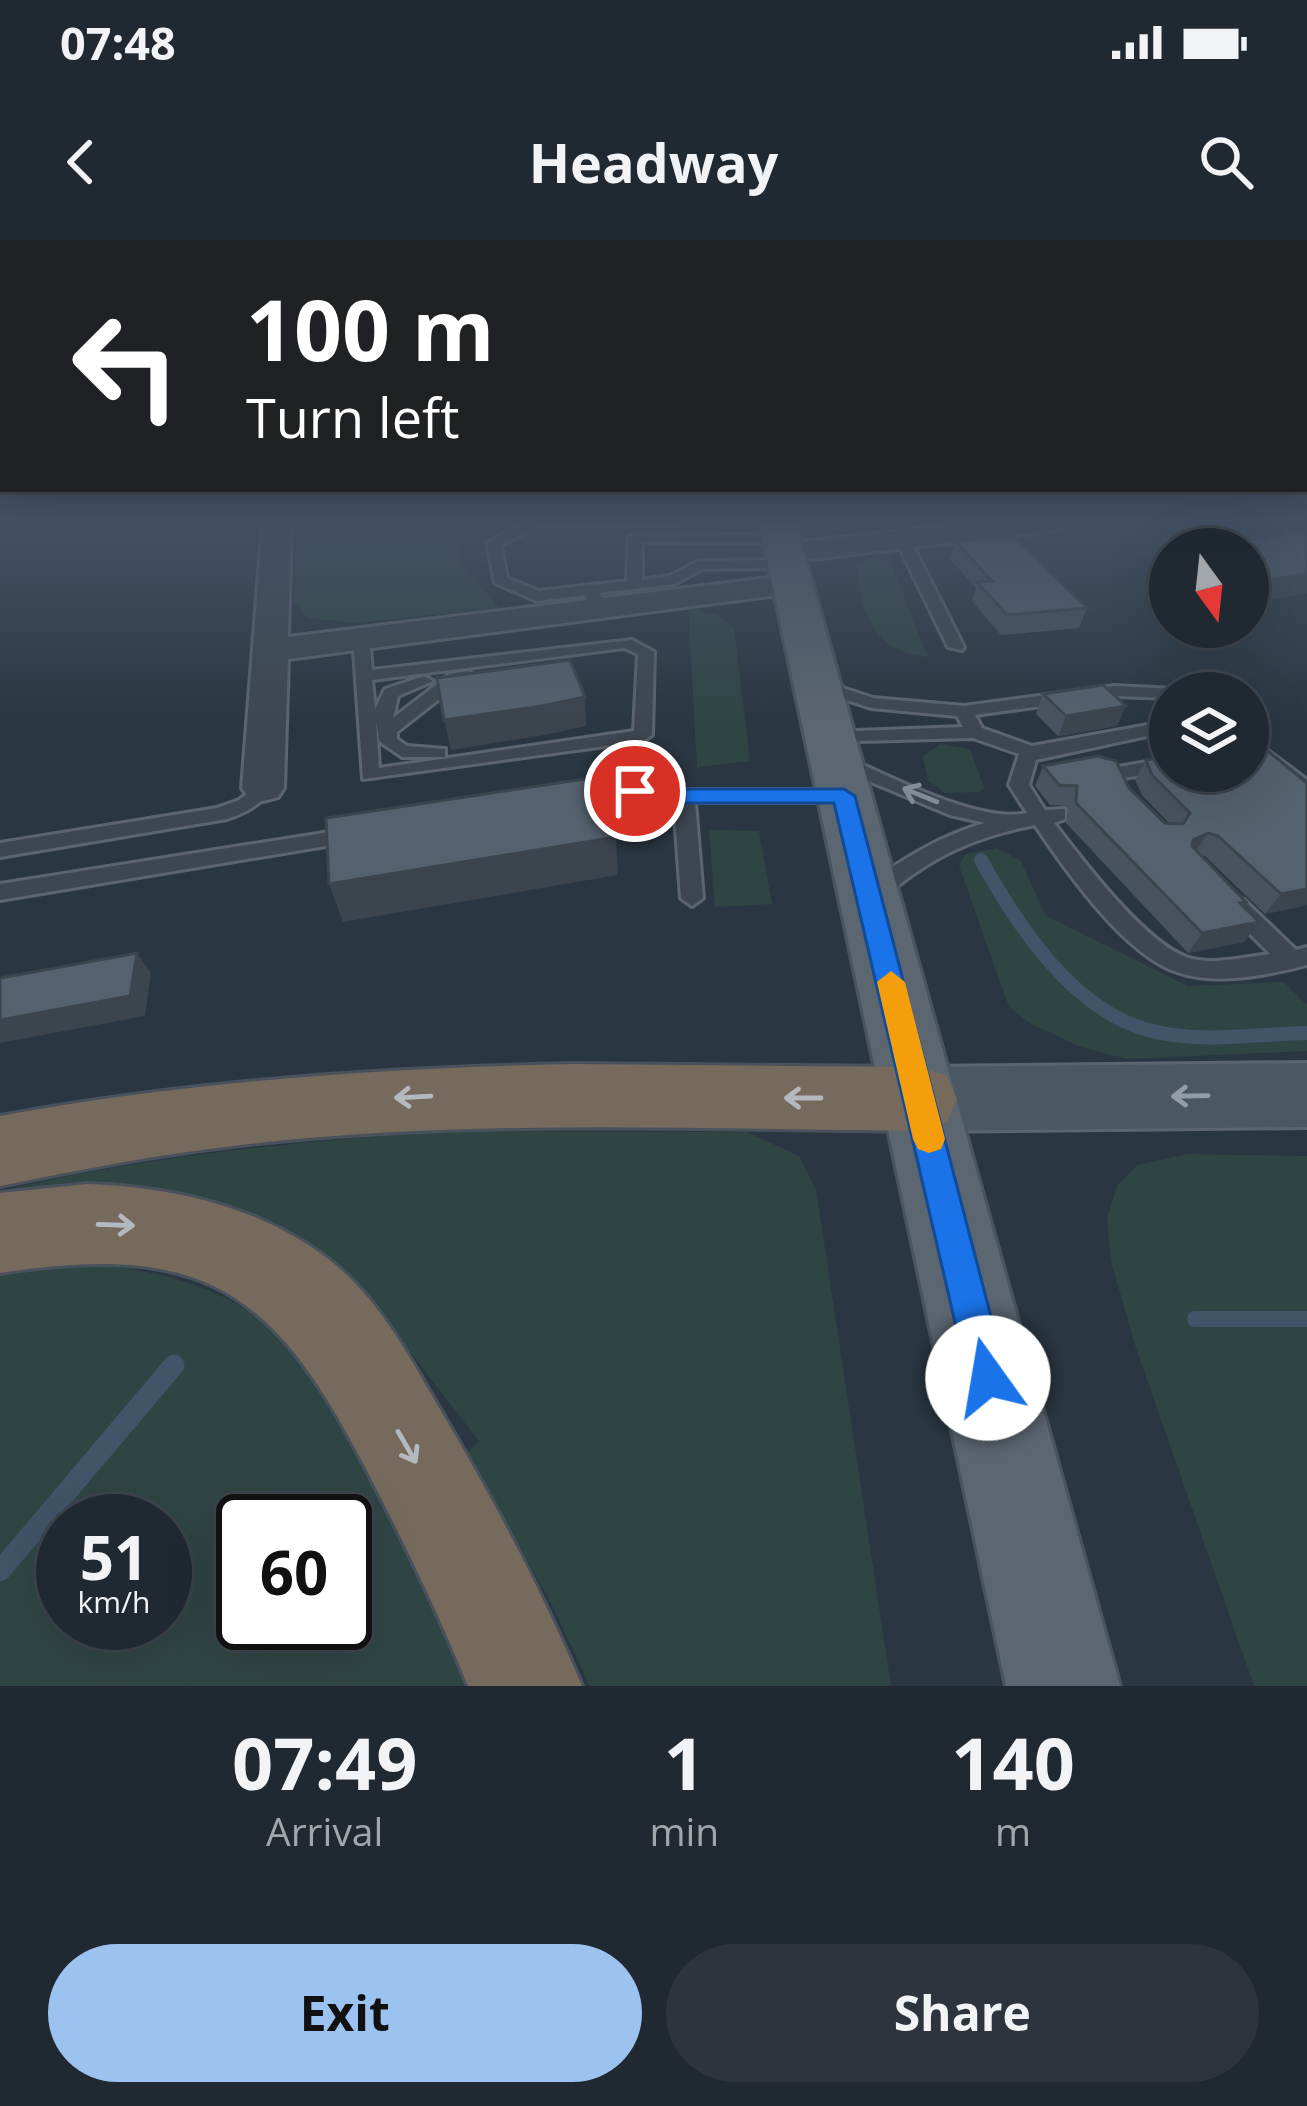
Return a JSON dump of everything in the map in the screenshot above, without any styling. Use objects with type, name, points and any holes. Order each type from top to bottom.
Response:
[{"type":"highway","points":[[0,1150],[175,1120],[342,1101],[446,1096],[920,1099]]},
{"type":"highway","points":[[0,1233],[53,1223],[137,1226],[215,1239],[279,1274],[326,1316],[373,1387],[470,1558],[525,1686]]},
{"type":"main road","points":[[794,588],[1063,1686]]},
{"type":"street","points":[[263,788],[274,588]]},
{"type":"street","points":[[272,650],[591,602],[643,588]]},
{"type":"street","points":[[920,1099],[1307,1095]]},
{"type":"lane","points":[[520,588],[537,596],[591,602],[625,588]]},
{"type":"lane","points":[[927,588],[956,647]]},
{"type":"lane","points":[[591,602],[601,646]]},
{"type":"lane","points":[[361,637],[362,676],[370,775],[643,736],[646,652],[626,644],[362,676]]},
{"type":"lane","points":[[575,650],[527,668],[456,678],[388,730],[388,741],[402,751],[426,754],[643,723]]},
{"type":"lane","points":[[831,745],[871,703],[964,711],[1114,691],[1149,692]]},
{"type":"lane","points":[[964,711],[975,732]]},
{"type":"lane","points":[[1029,752],[1149,730]]},
{"type":"lane","points":[[561,802],[635,791],[684,796],[831,745],[975,732],[1073,764]]},
{"type":"lane","points":[[831,745],[957,810],[1007,821]]},
{"type":"lane","points":[[1029,752],[1018,785],[1179,964],[1207,968],[1299,958]]},
{"type":"lane","points":[[1269,761],[1307,790]]},
{"type":"lane","points":[[1096,769],[1118,773],[1149,768]]},
{"type":"lane","points":[[1118,773],[1129,801]]},
{"type":"lane","points":[[0,850],[220,814],[246,806],[263,788]]},
{"type":"lane","points":[[684,796],[692,898]]},
{"type":"lane","points":[[869,894],[924,853],[963,834],[1047,816]]},
{"type":"lane","points":[[0,892],[374,832]]},
{"type":"lane","points":[[1219,897],[1299,958]]},
{"type":"green space","points":[[294,588],[483,588],[499,608],[354,623],[307,618],[294,602]]},
{"type":"green space","points":[[860,588],[901,588],[928,657],[895,648],[883,639]]},
{"type":"green space","points":[[688,607],[720,616],[734,628],[750,761],[697,767]]},
{"type":"green space","points":[[940,744],[970,749],[984,787],[980,792],[945,793],[928,780],[923,756]]},
{"type":"green space","points":[[709,830],[759,831],[772,904],[715,907]]},
{"type":"green space","points":[[997,848],[1021,861],[1045,915],[1188,986],[1284,982],[1307,1005],[1307,1051],[1127,1059],[1081,1047],[1031,1024],[1009,1007],[959,866],[965,854]]},
{"type":"green space","points":[[454,1131],[747,1132],[799,1156],[816,1189],[891,1686],[590,1686],[548,1597],[466,1454],[479,1441],[385,1320],[0,1214],[0,1191],[56,1178],[283,1145]]},
{"type":"green space","points":[[1188,1154],[1307,1156],[1307,1686],[1254,1686],[1135,1345],[1111,1261],[1107,1219],[1117,1186],[1137,1165]]},
{"type":"green space","points":[[94,1264],[160,1275],[216,1293],[267,1323],[316,1367],[495,1686],[0,1686],[0,1274]]},
{"type":"building","points":[[983,588],[1067,588],[1087,608],[1007,615]]},
{"type":"building","points":[[570,660],[585,697],[444,720],[437,678]]},
{"type":"building","points":[[1103,685],[1126,706],[1066,716],[1043,694]]},
{"type":"building","points":[[1269,752],[1307,783],[1307,889],[1281,894],[1218,836],[1208,833],[1193,840],[1192,846],[1259,922],[1202,933],[1076,803],[1077,786],[1059,785],[1043,766],[1098,756],[1116,761],[1129,788],[1165,823],[1183,824],[1190,813],[1169,792],[1269,792]]},
{"type":"building","points":[[597,777],[616,837],[329,884],[326,818]]},
{"type":"building","points":[[137,953],[130,996],[0,1020],[0,978]]},
{"type":"waterway","points":[[981,860],[1050,961],[1095,1004],[1120,1019],[1187,1037],[1307,1033]]},
{"type":"waterway","points":[[1195,1319],[1307,1319]]},
{"type":"waterway","points":[[0,1571],[174,1365]]},
{"type":"slow traffic","points":[[891,982],[929,1139]]},
{"type":"route","points":[[635,791],[684,796],[844,796],[988,1378]]}]
